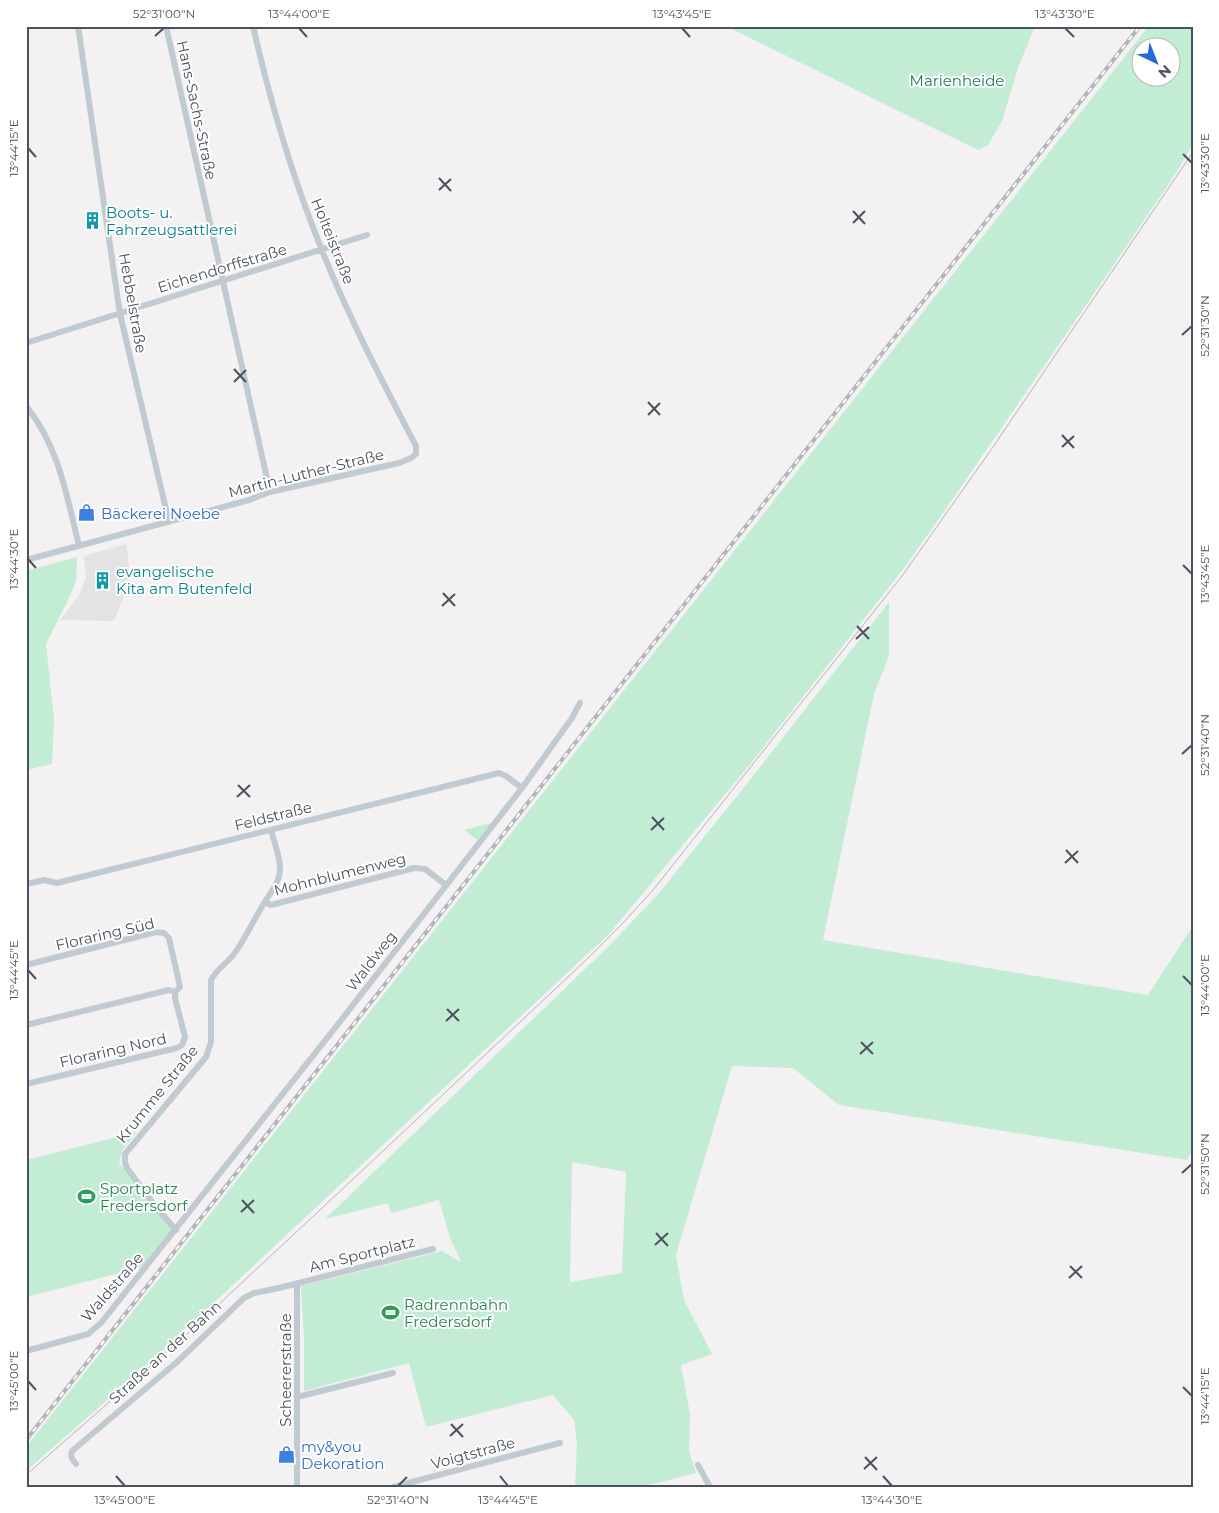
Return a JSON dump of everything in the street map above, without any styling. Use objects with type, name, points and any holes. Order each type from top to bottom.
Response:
[{"type":"street","name":"Hebbelstraße","points":[[78,26],[120,314],[169,522]]},
{"type":"street","name":"Hans-Sachs-Straße","points":[[166,26],[270,492]]},
{"type":"street","name":"Holteistraße","points":[[253,26],[284,142],[306,208],[322,249],[376,369],[416,446],[416,454]]},
{"type":"street","name":"Eichendorffstraße","points":[[26,343],[368,235]]},
{"type":"street","points":[[26,406],[41,426],[54,454],[61,474],[79,546]]},
{"type":"street","name":"Martin-Luther-Straße","points":[[26,560],[249,500],[270,492],[399,463],[416,454]]},
{"type":"street","name":"Waldweg","points":[[176,1230],[522,788],[572,718],[580,703]]},
{"type":"street","name":"Feldstraße","points":[[26,884],[44,880],[58,883],[499,773],[522,788]]},
{"type":"street","name":"Krumme Straße","points":[[176,1230],[155,1206],[127,1168],[125,1154],[206,1057],[211,1042],[211,980],[213,975],[229,961],[244,940],[277,884],[280,869],[271,830]]},
{"type":"street","name":"Mohnblumenweg","points":[[265,902],[271,905],[414,868],[425,869],[446,885]]},
{"type":"street","name":"Floraring Süd","points":[[26,965],[156,932],[164,933],[169,938],[178,989]]},
{"type":"street","points":[[26,1025],[178,989]]},
{"type":"street","name":"Floraring Nord","points":[[26,1084],[182,1045],[185,1037],[175,998],[178,989]]},
{"type":"street","name":"Waldstraße","points":[[26,1350],[88,1334],[95,1329],[176,1230]]},
{"type":"street","name":"Am Sportplatz","points":[[297,1283],[433,1249]]},
{"type":"street","name":"Scheererstraße","points":[[297,1283],[298,1487]]},
{"type":"street","name":"Straße an der Bahn","points":[[76,1464],[72,1459],[72,1451],[170,1368],[244,1298],[254,1293],[297,1283]]},
{"type":"street","points":[[297,1397],[393,1373]]},
{"type":"street","name":"Voigtstraße","points":[[393,1487],[560,1443]]},
{"type":"street","points":[[698,1465],[710,1487]]},
{"type":"shaded area","points":[[126,544],[129,570],[126,591],[114,621],[60,620],[78,597],[83,586],[86,577],[84,556]]},
{"type":"green space","name":"Marienheide","points":[[726,26],[1035,26],[1018,68],[1002,121],[988,145],[978,150]]},
{"type":"green space","points":[[1149,26],[1193,26],[1193,144],[1174,176],[904,568],[751,763],[610,933],[145,1367],[26,1471],[26,1447],[1132,48],[1132,88],[1182,88],[1182,38],[1140,38]]},
{"type":"green space","points":[[77,557],[76,581],[46,644],[54,719],[52,764],[26,770],[26,571]]},
{"type":"green space","points":[[889,602],[889,656],[874,694],[823,940],[1148,995],[1193,926],[1193,1149],[1187,1160],[839,1105],[793,1068],[732,1066],[676,1255],[684,1300],[712,1354],[681,1365],[690,1414],[689,1451],[696,1473],[641,1487],[575,1487],[577,1444],[574,1420],[553,1395],[426,1427],[409,1363],[304,1391],[301,1286],[442,1251],[461,1262],[450,1238],[439,1200],[391,1213],[388,1203],[325,1219],[611,944],[659,893]],"holes":[[[572,1162],[626,1172],[622,1273],[570,1282]]]},
{"type":"green space","points":[[491,823],[477,840],[464,830]]},
{"type":"green space","name":"Sportplatz Fredersdorf","points":[[137,1132],[123,1149],[119,1163],[174,1230],[143,1267],[26,1297],[26,1160]]},
{"type":"tram line","points":[[26,1475],[188,1333],[366,1167],[586,960],[653,890],[902,576],[993,447],[1193,152]]},
{"type":"railway","points":[[26,1440],[1140,26]]},
{"type":"place","name":"Boots- u. Fahrzeugsattlerei","points":[[92,221]]},
{"type":"place","name":"Bäckerei Noebe","points":[[87,513]]},
{"type":"place","name":"evangelische Kita am Butenfeld","points":[[102,580]]},
{"type":"place","name":"Sportplatz Fredersdorf","points":[[86,1197]]},
{"type":"place","name":"Radrennbahn Fredersdorf","points":[[390,1313]]},
{"type":"place","name":"my&you Dekoration","points":[[287,1455]]}]
